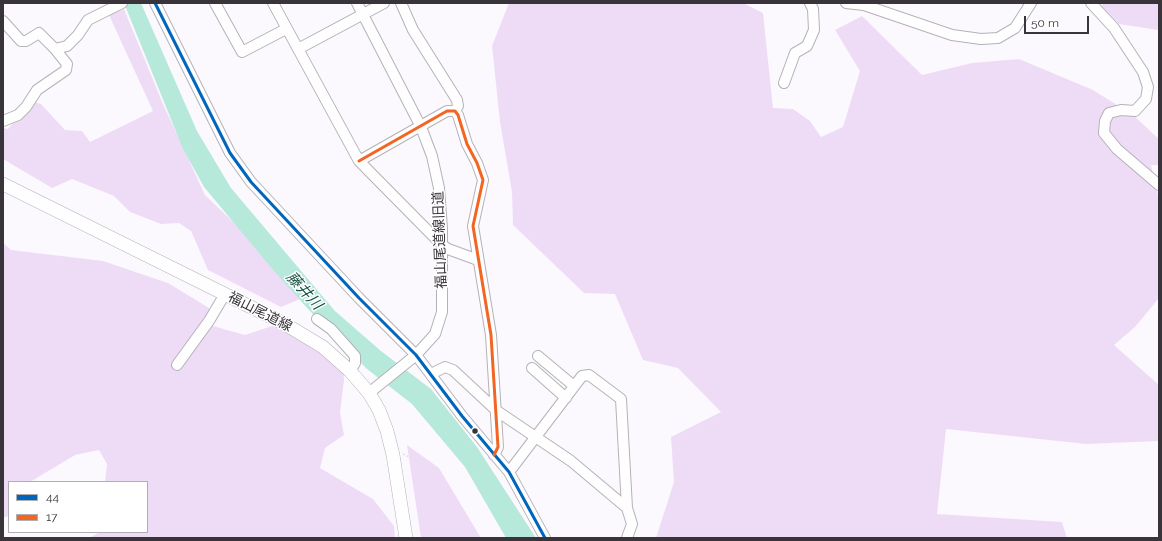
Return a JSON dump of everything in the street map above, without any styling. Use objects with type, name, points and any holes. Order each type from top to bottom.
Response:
[{"type":"main road","name":"福山尾道線","points":[[3,184],[285,324],[322,347],[373,389],[393,455],[406,538]]},
{"type":"street","points":[[155,3],[230,153],[251,182],[359,298],[412,358],[431,374],[462,416],[509,472],[546,538]]},
{"type":"street","points":[[215,3],[242,52],[286,29]]},
{"type":"street","points":[[272,3],[359,161],[441,244],[448,249],[478,260]]},
{"type":"street","name":"福山尾道線旧道","points":[[357,3],[421,127],[432,156],[439,188],[442,312],[435,334],[412,358],[373,389]]},
{"type":"street","points":[[298,49],[384,3]]},
{"type":"street","points":[[402,3],[413,30],[457,100],[458,106],[455,111]]},
{"type":"street","points":[[784,83],[795,53],[807,46],[814,30],[813,9],[810,3]]},
{"type":"street","points":[[846,3],[864,5],[952,36],[981,39],[998,38],[1015,28],[1031,3]]},
{"type":"street","points":[[1091,3],[1114,28],[1143,72],[1148,87],[1146,99],[1135,111],[1121,110],[1109,113],[1105,122],[1104,133],[1117,149],[1159,185]]},
{"type":"street","points":[[55,49],[67,46],[78,35],[88,20],[120,4]]},
{"type":"street","points":[[3,21],[21,41],[26,41],[39,33],[55,49],[66,64],[66,70],[37,90],[26,107],[18,115],[3,122]]},
{"type":"street","points":[[359,161],[447,111],[455,111]]},
{"type":"street","points":[[455,111],[458,115],[467,144],[477,163],[483,180],[473,226],[491,335],[497,411],[498,447],[494,455]]},
{"type":"street","points":[[177,364],[209,321],[225,294]]},
{"type":"street","points":[[317,319],[331,329],[354,356],[355,363],[350,371]]},
{"type":"street","points":[[538,356],[574,386]]},
{"type":"street","points":[[431,374],[446,367],[453,370],[497,411],[571,461],[627,508]]},
{"type":"street","points":[[532,368],[566,398]]},
{"type":"street","points":[[509,472],[582,376],[589,374],[620,399],[627,508],[632,524],[627,538]]},
{"type":"path","points":[[393,455],[404,453],[435,470]]},
{"type":"shaded area","points":[[509,3],[743,3],[763,13],[773,108],[793,109],[810,121],[821,137],[843,127],[860,71],[835,30],[862,16],[922,75],[972,63],[1019,59],[1093,90],[1133,115],[1159,139],[1159,165],[1151,165],[1159,199],[1159,298],[1135,327],[1114,345],[1159,385],[1159,441],[1086,444],[946,429],[937,514],[1062,522],[1067,538],[656,538],[674,482],[671,437],[721,412],[678,368],[643,360],[615,294],[584,293],[513,225],[512,192],[500,122],[492,46]]},
{"type":"shaded area","points":[[1103,3],[1159,3],[1159,32],[1158,30],[1119,24],[1102,6]]},
{"type":"shaded area","points":[[124,9],[163,104],[205,195],[310,295],[281,307],[208,270],[191,231],[179,223],[161,224],[130,212],[114,196],[72,179],[52,188],[3,159],[3,128],[8,129],[31,101],[41,104],[65,130],[82,131],[90,142],[153,111],[109,15]]},
{"type":"shaded area","points":[[3,243],[11,250],[103,261],[168,283],[209,308],[213,326],[245,335],[278,324],[343,358],[344,380],[340,413],[344,435],[325,448],[320,468],[373,499],[394,526],[395,538],[89,538],[98,533],[148,533],[148,481],[105,481],[107,464],[99,450],[75,455],[32,481],[8,481],[8,516],[3,518]]},
{"type":"shaded area","points":[[407,445],[439,468],[481,538],[421,538]]},
{"type":"water","name":"藤井川","points":[[124,3],[141,3],[197,131],[231,188],[335,311],[381,351],[431,389],[477,447],[536,538],[506,538],[465,467],[412,404],[367,369],[308,309],[274,271],[204,187],[183,149]]},
{"type":"transit line","name":"44","points":[[155,3],[230,153],[251,182],[359,298],[416,355],[462,416],[509,472],[545,538]]},
{"type":"transit line","name":"17","points":[[359,161],[447,111],[455,111],[458,115],[467,144],[477,163],[483,180],[473,226],[491,335],[498,447],[494,455]]}]
